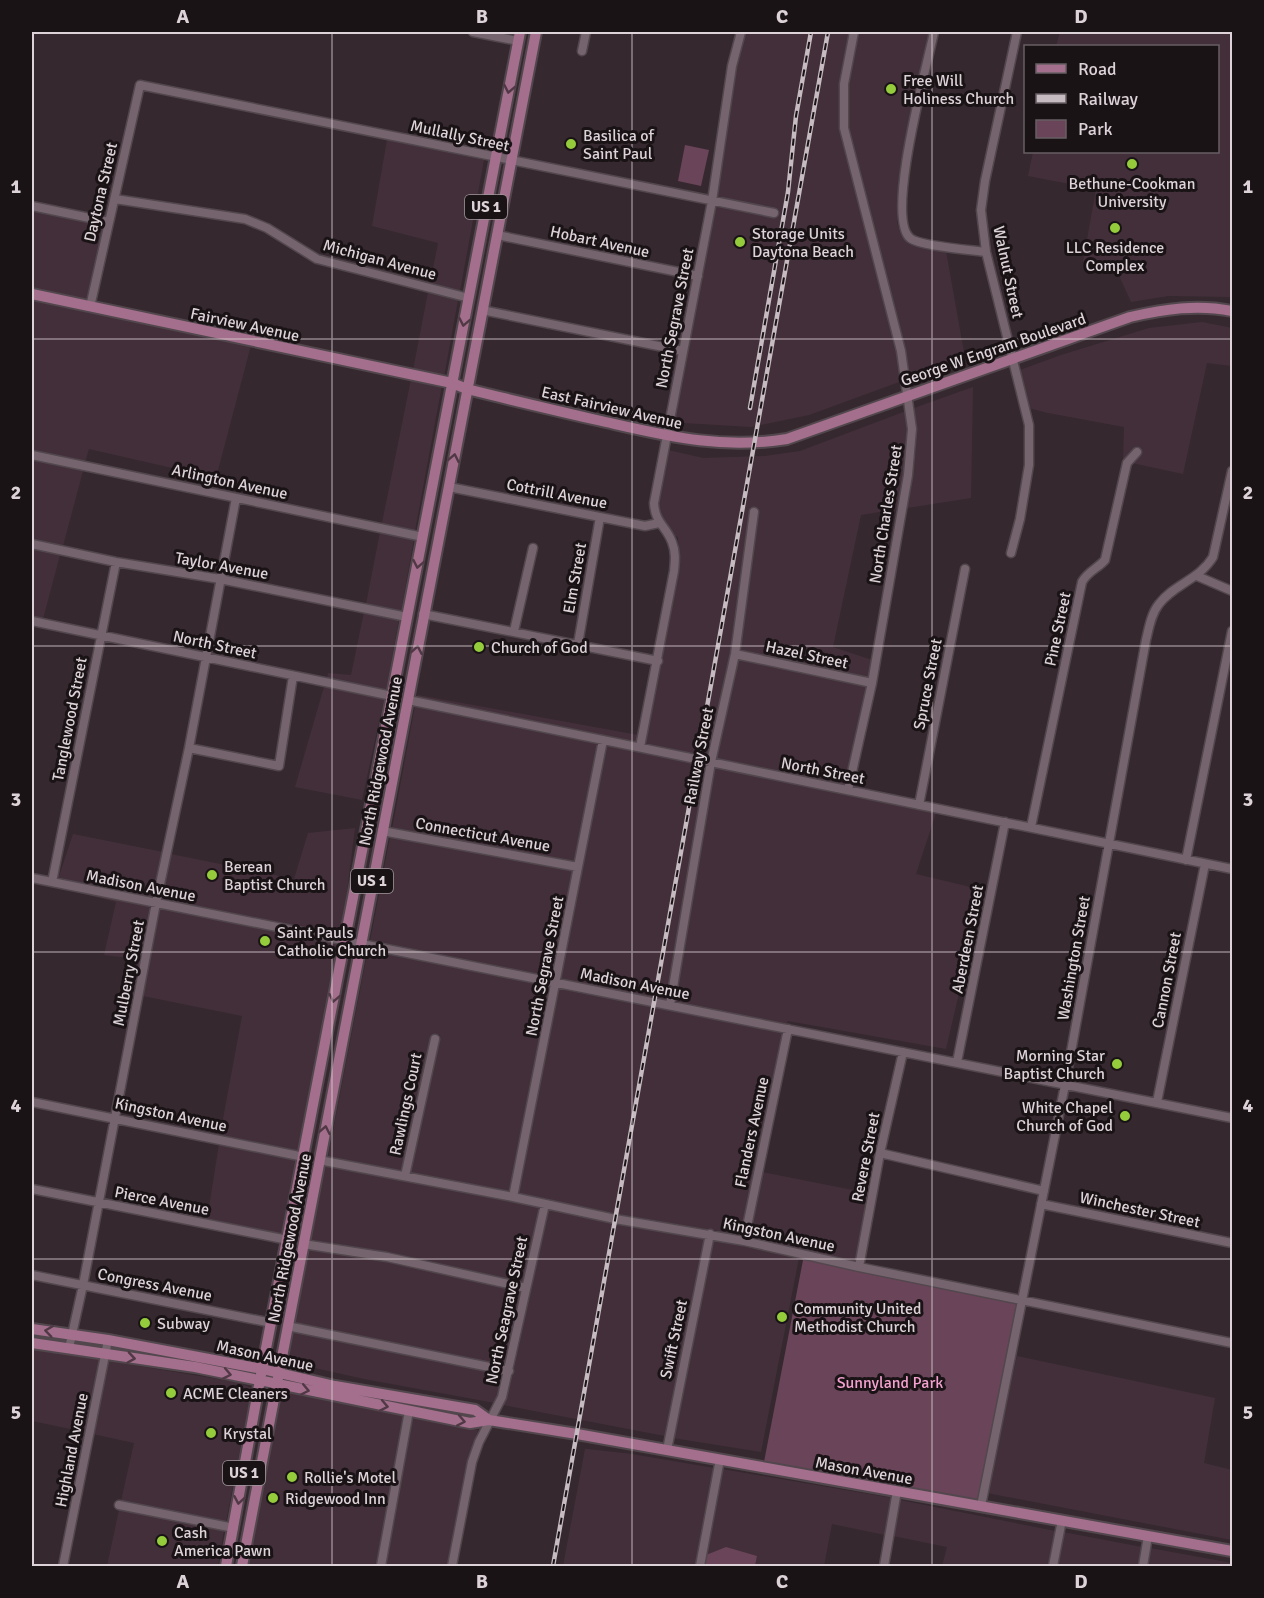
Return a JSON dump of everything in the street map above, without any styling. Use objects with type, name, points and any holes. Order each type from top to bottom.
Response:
[{"type":"main road","name":"North Ridgewood Avenue","points":[[242,1566],[536,32]]},
{"type":"main road","name":"North Ridgewood Avenue","points":[[226,1566],[519,36]]},
{"type":"main road","name":"Fairview Avenue","points":[[32,294],[452,383]]},
{"type":"main road","name":"George W Engram Boulevard","points":[[768,442],[787,439],[852,417],[1130,317],[1167,309],[1196,306],[1233,311]]},
{"type":"main road","name":"East Fairview Avenue","points":[[452,383],[467,389],[667,436],[713,443],[768,442]]},
{"type":"main road","points":[[423,537],[430,544],[435,557]]},
{"type":"main road","name":"Mason Avenue","points":[[32,1329],[108,1340],[261,1374],[409,1411],[473,1423],[489,1420],[1233,1551]]},
{"type":"main road","name":"Mason Avenue","points":[[32,1344],[261,1374]]},
{"type":"main road","name":"Mason Avenue","points":[[277,1379],[335,1386],[475,1410],[489,1420]]},
{"type":"street","points":[[474,32],[519,36]]},
{"type":"street","points":[[582,51],[586,32]]},
{"type":"street","name":"North Segrave Street","points":[[640,747],[658,661],[675,555],[672,540],[654,513],[654,503],[712,201],[732,66],[741,32]]},
{"type":"street","name":"North Charles Street","points":[[848,790],[872,683],[909,468],[912,429],[901,351],[844,128],[844,84],[854,32]]},
{"type":"street","points":[[934,32],[903,178],[903,230],[914,241],[986,252]]},
{"type":"street","name":"Walnut Street","points":[[1011,553],[1020,519],[1029,465],[1029,425],[986,252],[981,210],[1017,32]]},
{"type":"street","name":"Mullally Street","points":[[140,85],[774,213]]},
{"type":"street","name":"Daytona Street","points":[[90,307],[140,85]]},
{"type":"street","name":"Michigan Avenue","points":[[115,199],[245,219],[267,228],[317,259],[469,298]]},
{"type":"street","points":[[32,206],[109,222]]},
{"type":"street","name":"Hobart Avenue","points":[[497,235],[698,276]]},
{"type":"street","points":[[482,310],[683,351]]},
{"type":"street","name":"Pine Street","points":[[1031,827],[1082,582],[1087,572],[1097,568],[1105,560],[1127,463],[1137,452]]},
{"type":"street","name":"Arlington Avenue","points":[[32,455],[423,537]]},
{"type":"street","points":[[1232,473],[1213,557],[1207,567],[1197,576],[1233,591]]},
{"type":"street","name":"Cottrill Avenue","points":[[449,487],[645,526],[659,523]]},
{"type":"street","name":"Mulberry Street","points":[[69,1348],[116,1119],[156,903],[189,748],[204,657],[236,498]]},
{"type":"street","name":"Railway Street","points":[[670,1005],[711,762],[735,654],[754,512]]},
{"type":"street","name":"Elm Street","points":[[578,644],[600,517]]},
{"type":"street","name":"Taylor Avenue","points":[[32,544],[116,562],[220,579],[407,616]]},
{"type":"street","points":[[514,632],[532,548]]},
{"type":"street","name":"Tanglewood Street","points":[[52,882],[116,562]]},
{"type":"street","name":"Spruce Street","points":[[919,805],[965,569]]},
{"type":"street","name":"Washington Street","points":[[981,1506],[1065,1085],[1150,622],[1158,605],[1169,593],[1197,576]]},
{"type":"street","points":[[423,614],[658,661]]},
{"type":"street","name":"North Street","points":[[32,621],[392,696]]},
{"type":"street","points":[[1186,860],[1233,631]]},
{"type":"street","name":"Hazel Street","points":[[735,654],[872,683]]},
{"type":"street","points":[[189,748],[279,766],[293,676]]},
{"type":"street","name":"North Street","points":[[408,700],[1233,869]]},
{"type":"street","name":"North Segrave Street","points":[[513,1197],[603,740]]},
{"type":"street","name":"Aberdeen Street","points":[[957,1062],[1005,822]]},
{"type":"street","name":"Connecticut Avenue","points":[[382,831],[579,867]]},
{"type":"street","name":"Cannon Street","points":[[1157,1102],[1205,864]]},
{"type":"street","name":"Madison Avenue","points":[[32,878],[1233,1118]]},
{"type":"street","name":"Flanders Avenue","points":[[744,1241],[788,1029]]},
{"type":"street","name":"Rawlings Court","points":[[405,1176],[435,1039]]},
{"type":"street","name":"Revere Street","points":[[859,1268],[880,1153],[903,1052]]},
{"type":"street","name":"Kingston Avenue","points":[[32,1102],[304,1157]]},
{"type":"street","points":[[880,1153],[1044,1191]]},
{"type":"street","name":"Kingston Avenue","points":[[319,1160],[615,1218],[710,1234],[859,1268],[1233,1343]]},
{"type":"street","name":"Pierce Avenue","points":[[32,1189],[288,1240]]},
{"type":"street","name":"North Seagrave Street","points":[[452,1566],[472,1462],[489,1420],[502,1397],[509,1371],[545,1204]]},
{"type":"street","name":"Winchester Street","points":[[1041,1204],[1233,1244]]},
{"type":"street","name":"Swift Street","points":[[666,1450],[710,1234]]},
{"type":"street","points":[[303,1244],[387,1257],[526,1288]]},
{"type":"street","name":"Congress Avenue","points":[[32,1275],[272,1323]]},
{"type":"street","points":[[287,1326],[509,1371]]},
{"type":"street","name":"Highland Avenue","points":[[63,1566],[108,1340]]},
{"type":"street","points":[[381,1566],[409,1411]]},
{"type":"street","points":[[700,1566],[720,1459]]},
{"type":"street","points":[[884,1566],[897,1491]]},
{"type":"street","points":[[119,1505],[234,1528]]},
{"type":"street","points":[[1053,1566],[1062,1520]]},
{"type":"street","points":[[1143,1566],[1148,1536]]},
{"type":"shaded area","points":[[745,32],[850,32],[840,84],[840,128],[897,352],[902,381],[809,415],[751,427],[684,423],[674,421],[715,206],[777,218],[779,210],[717,197],[736,66]]},
{"type":"shaded area","points":[[858,32],[930,32],[899,177],[897,222],[900,232],[912,245],[946,251],[965,358],[910,378],[905,349],[848,126],[848,84]]},
{"type":"shaded area","name":"Bethune-Cookman University","points":[[1060,32],[1232,32],[1232,297],[1168,296],[1131,302],[1116,269],[1083,262],[1096,189],[1028,176],[1033,153],[1219,153],[1219,45],[1056,45]]},
{"type":"shaded area","points":[[387,140],[484,160],[460,291],[430,284],[438,243],[372,226]]},
{"type":"shaded area","points":[[32,210],[104,226],[87,301],[32,290]]},
{"type":"shaded area","points":[[428,292],[458,300],[444,377],[413,370]]},
{"type":"shaded area","points":[[32,299],[251,345],[216,478],[89,449],[85,462],[32,451]]},
{"type":"shaded area","points":[[1202,322],[1232,328],[1232,366],[1207,363],[1183,474],[1132,463],[1142,452],[1137,446],[1123,462],[1124,427],[1029,408],[1020,370],[1149,328]]},
{"type":"shaded area","points":[[411,379],[442,385],[415,531],[382,523]]},
{"type":"shaded area","points":[[973,387],[971,498],[907,508],[916,449],[914,408]]},
{"type":"shaded area","points":[[906,411],[907,450],[898,509],[861,515],[833,647],[872,660],[869,678],[732,649],[729,657],[867,687],[845,785],[645,744],[679,572],[678,537],[663,521],[658,511],[668,450],[703,458],[765,456],[800,451]]},
{"type":"shaded area","points":[[32,460],[83,471],[63,546],[32,540]]},
{"type":"shaded area","points":[[380,532],[414,539],[401,611],[366,604]]},
{"type":"shaded area","points":[[32,549],[60,555],[43,619],[32,617]]},
{"type":"shaded area","points":[[364,612],[399,619],[386,690],[327,678],[328,673],[351,675]]},
{"type":"shaded area","points":[[324,687],[384,699],[362,800],[295,787]]},
{"type":"shaded area","points":[[418,695],[638,735],[637,742],[417,697]]},
{"type":"shaded area","points":[[415,706],[598,743],[575,862],[392,829]]},
{"type":"shaded area","points":[[606,745],[936,813],[916,874],[983,890],[946,1049],[788,1021],[786,1024],[561,979]]},
{"type":"shaded area","points":[[355,828],[339,934],[161,899],[171,854],[294,879],[308,833]]},
{"type":"shaded area","points":[[73,834],[163,852],[153,898],[58,879]]},
{"type":"shaded area","points":[[390,837],[574,871],[553,977],[370,941]]},
{"type":"shaded area","points":[[55,887],[151,907],[135,994],[131,993],[137,959],[104,955],[116,902]]},
{"type":"shaded area","points":[[160,908],[337,943],[297,1151],[220,1135],[242,1016],[143,996]]},
{"type":"shaded area","points":[[368,949],[551,986],[510,1192],[410,1172],[440,1035],[432,1034],[402,1171],[328,1157]]},
{"type":"shaded area","points":[[559,988],[783,1033],[751,1169],[754,1170],[741,1235],[616,1214],[518,1193]]},
{"type":"shaded area","points":[[219,1144],[295,1160],[281,1235],[207,1220]]},
{"type":"shaded area","points":[[326,1166],[540,1207],[523,1283],[388,1252],[311,1240]]},
{"type":"shaded area","points":[[762,1172],[868,1193],[856,1262],[749,1237]]},
{"type":"shaded area","points":[[548,1209],[705,1238],[665,1436],[503,1405],[514,1368]]},
{"type":"shaded area","points":[[713,1240],[799,1258],[761,1452],[673,1438]]},
{"type":"shaded area","points":[[310,1249],[386,1261],[521,1292],[506,1366],[295,1323]]},
{"type":"shaded area","points":[[294,1332],[504,1374],[495,1403],[364,1379],[292,1363],[288,1359]]},
{"type":"shaded area","points":[[32,1349],[100,1360],[85,1432],[32,1421]]},
{"type":"shaded area","points":[[1017,1356],[1215,1398],[1204,1463],[1232,1470],[1232,1540],[987,1493]]},
{"type":"shaded area","points":[[108,1361],[236,1382],[252,1388],[226,1522],[121,1501],[134,1443],[93,1434]]},
{"type":"shaded area","points":[[282,1390],[404,1414],[377,1566],[248,1566]]},
{"type":"shaded area","points":[[413,1416],[478,1430],[467,1462],[448,1566],[385,1566]]},
{"type":"shaded area","points":[[579,1448],[632,1454],[714,1468],[696,1566],[563,1566],[585,1449]]},
{"type":"shaded area","points":[[722,1469],[892,1498],[885,1535],[832,1524],[824,1566],[755,1566],[757,1556],[706,1555]]},
{"type":"shaded area","points":[[900,1500],[1055,1531],[1048,1566],[942,1566],[947,1547],[893,1536]]},
{"type":"shaded area","points":[[119,1510],[224,1530],[218,1566],[107,1566]]},
{"type":"shaded area","points":[[1063,1532],[1142,1547],[1138,1566],[1057,1566]]},
{"type":"shaded area","points":[[1150,1548],[1232,1563],[1232,1566],[1147,1566]]},
{"type":"green space","points":[[685,145],[709,150],[701,186],[678,181]]},
{"type":"green space","name":"Sunnyland Park","points":[[804,1255],[1021,1301],[981,1506],[763,1467]]},
{"type":"green space","points":[[726,1547],[757,1556],[755,1566],[704,1566],[706,1555]]},
{"type":"railway","points":[[750,408],[788,192],[796,116],[811,32]]},
{"type":"railway","points":[[553,1566],[828,32]]},
{"type":"place","name":"Free Will Holiness Church","points":[[891,89]]},
{"type":"place","name":"Basilica of Saint Paul","points":[[571,144]]},
{"type":"place","name":"Bethune-Cookman University","points":[[1132,164]]},
{"type":"place","name":"LLC Residence Complex","points":[[1115,228]]},
{"type":"place","name":"Storage Units Daytona Beach","points":[[740,242]]},
{"type":"place","name":"Church of God","points":[[479,647]]},
{"type":"place","name":"Berean Baptist Church","points":[[212,875]]},
{"type":"place","name":"Saint Pauls Catholic Church","points":[[265,941]]},
{"type":"place","name":"Morning Star Baptist Church","points":[[1117,1064]]},
{"type":"place","name":"White Chapel Church of God","points":[[1125,1116]]},
{"type":"place","name":"Community United Methodist Church","points":[[782,1317]]},
{"type":"place","name":"Subway","points":[[145,1323]]},
{"type":"place","name":"ACME Cleaners","points":[[171,1393]]},
{"type":"place","name":"Krystal","points":[[211,1433]]},
{"type":"place","name":"Rollie's Motel","points":[[292,1477]]},
{"type":"place","name":"Ridgewood Inn","points":[[273,1498]]},
{"type":"place","name":"Cash America Pawn","points":[[162,1541]]}]
